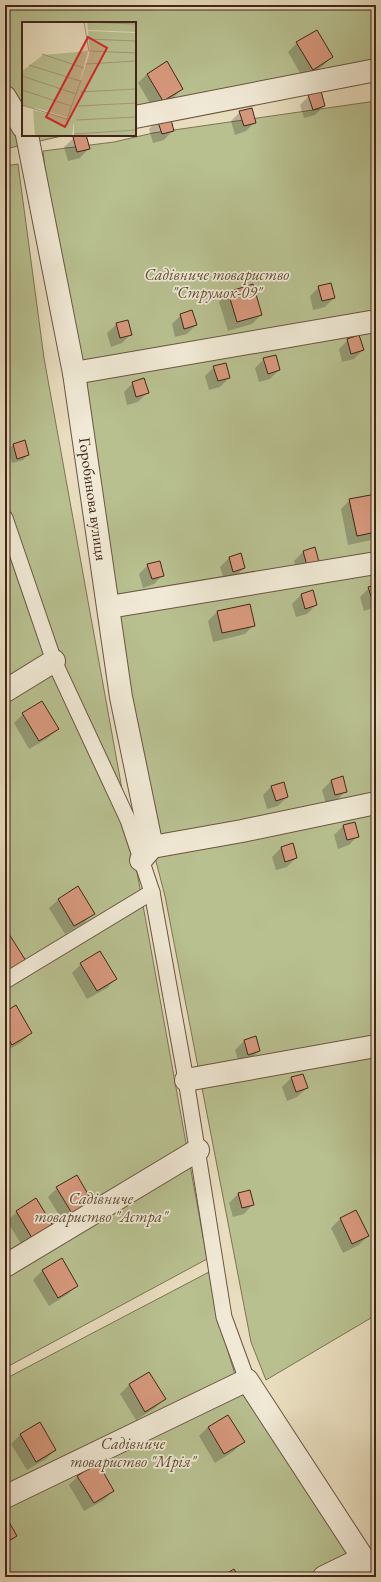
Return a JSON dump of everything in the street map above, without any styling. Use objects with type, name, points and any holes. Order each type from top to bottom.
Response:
[{"type":"street","points":[[136,117],[376,70]]},
{"type":"street","name":"Горобинова вулиця","points":[[5,97],[22,121]]},
{"type":"street","name":"Горобинова вулиця","points":[[31,136],[74,373],[121,697],[147,854]]},
{"type":"street","points":[[74,373],[376,320]]},
{"type":"street","points":[[109,607],[376,563]]},
{"type":"street","points":[[5,691],[54,661]]},
{"type":"street","points":[[147,854],[242,831],[376,803]]},
{"type":"street","points":[[186,1080],[376,1046]]},
{"type":"street","points":[[5,1266],[198,1150]]},
{"type":"street","points":[[5,1497],[247,1380],[369,1566],[324,1577]]},
{"type":"lane","points":[[5,518],[54,661],[128,820],[147,854],[152,892],[198,1150],[224,1317],[247,1380]]},
{"type":"lane","points":[[5,981],[152,892]]},
{"type":"green space","points":[[5,5],[376,5],[376,64],[136,119],[136,22],[22,22],[22,136],[62,136],[5,149]]},
{"type":"green space","name":"Садівниче товариство \"Струмок-09\"","points":[[376,101],[376,1315],[266,1380],[251,1342],[165,896],[114,700],[82,495],[43,151],[114,142],[153,133]]},
{"type":"green space","name":"Садівниче товариство \"Астра\"","points":[[18,164],[44,358],[207,1259],[5,1368],[5,166]]},
{"type":"green space","name":"Садівниче товариство \"Мрія\"","points":[[209,1272],[215,1307],[238,1385],[364,1577],[5,1577],[5,1379]]},
{"type":"building","points":[[317,30],[333,57],[313,70],[296,42]]},
{"type":"building","points":[[167,61],[183,89],[163,101],[147,74]]},
{"type":"building","points":[[321,91],[325,106],[313,110],[308,95]]},
{"type":"building","points":[[252,108],[256,123],[244,126],[239,111]]},
{"type":"building","points":[[170,116],[174,131],[162,134],[157,119]]},
{"type":"building","points":[[86,136],[90,149],[77,152],[73,137]]},
{"type":"building","points":[[331,283],[335,298],[322,301],[318,286]]},
{"type":"building","points":[[253,284],[262,315],[237,322],[228,292]]},
{"type":"building","points":[[192,310],[197,325],[184,329],[180,314]]},
{"type":"building","points":[[128,320],[132,335],[120,338],[116,323]]},
{"type":"building","points":[[359,335],[364,350],[351,354],[347,339]]},
{"type":"building","points":[[276,355],[280,370],[268,374],[263,358]]},
{"type":"building","points":[[226,363],[230,378],[218,381],[213,366]]},
{"type":"building","points":[[144,378],[149,393],[136,397],[132,382]]},
{"type":"building","points":[[25,440],[29,455],[17,459],[13,444]]},
{"type":"building","points":[[376,494],[376,532],[357,536],[349,499]]},
{"type":"building","points":[[315,547],[319,562],[307,566],[303,551]]},
{"type":"building","points":[[241,553],[245,568],[233,572],[229,557]]},
{"type":"building","points":[[160,561],[164,576],[152,579],[147,564]]},
{"type":"building","points":[[376,585],[376,601],[373,602],[368,587]]},
{"type":"building","points":[[313,590],[317,605],[305,609],[301,594]]},
{"type":"building","points":[[250,604],[255,626],[222,633],[217,611]]},
{"type":"building","points":[[42,701],[59,729],[39,741],[22,713]]},
{"type":"building","points":[[343,776],[347,792],[335,795],[331,780]]},
{"type":"building","points":[[284,782],[288,797],[276,801],[271,786]]},
{"type":"building","points":[[355,822],[359,837],[347,840],[343,825]]},
{"type":"building","points":[[293,843],[297,858],[285,862],[281,847]]},
{"type":"building","points":[[78,886],[95,914],[74,926],[58,899]]},
{"type":"building","points":[[9,934],[26,961],[5,973],[5,936]]},
{"type":"building","points":[[100,951],[117,979],[97,991],[80,963]]},
{"type":"building","points":[[16,1005],[32,1033],[12,1045],[5,1033],[5,1012]]},
{"type":"building","points":[[256,1036],[260,1051],[248,1055],[244,1040]]},
{"type":"building","points":[[303,1074],[308,1088],[296,1092],[291,1077]]},
{"type":"building","points":[[77,1175],[93,1203],[73,1215],[56,1187]]},
{"type":"building","points":[[250,1190],[254,1205],[242,1208],[238,1193]]},
{"type":"building","points":[[36,1198],[53,1226],[32,1238],[16,1211]]},
{"type":"building","points":[[356,1210],[369,1236],[352,1244],[340,1218]]},
{"type":"building","points":[[62,1258],[78,1286],[58,1298],[42,1270]]},
{"type":"building","points":[[149,1372],[166,1399],[145,1412],[129,1384]]},
{"type":"building","points":[[228,1415],[245,1442],[224,1454],[208,1427]]},
{"type":"building","points":[[40,1422],[56,1450],[36,1462],[20,1434]]},
{"type":"building","points":[[98,1463],[114,1491],[94,1503],[77,1476]]},
{"type":"building","points":[[5,1515],[17,1536],[5,1543]]},
{"type":"building","points":[[234,1569],[239,1577],[221,1577]]}]
